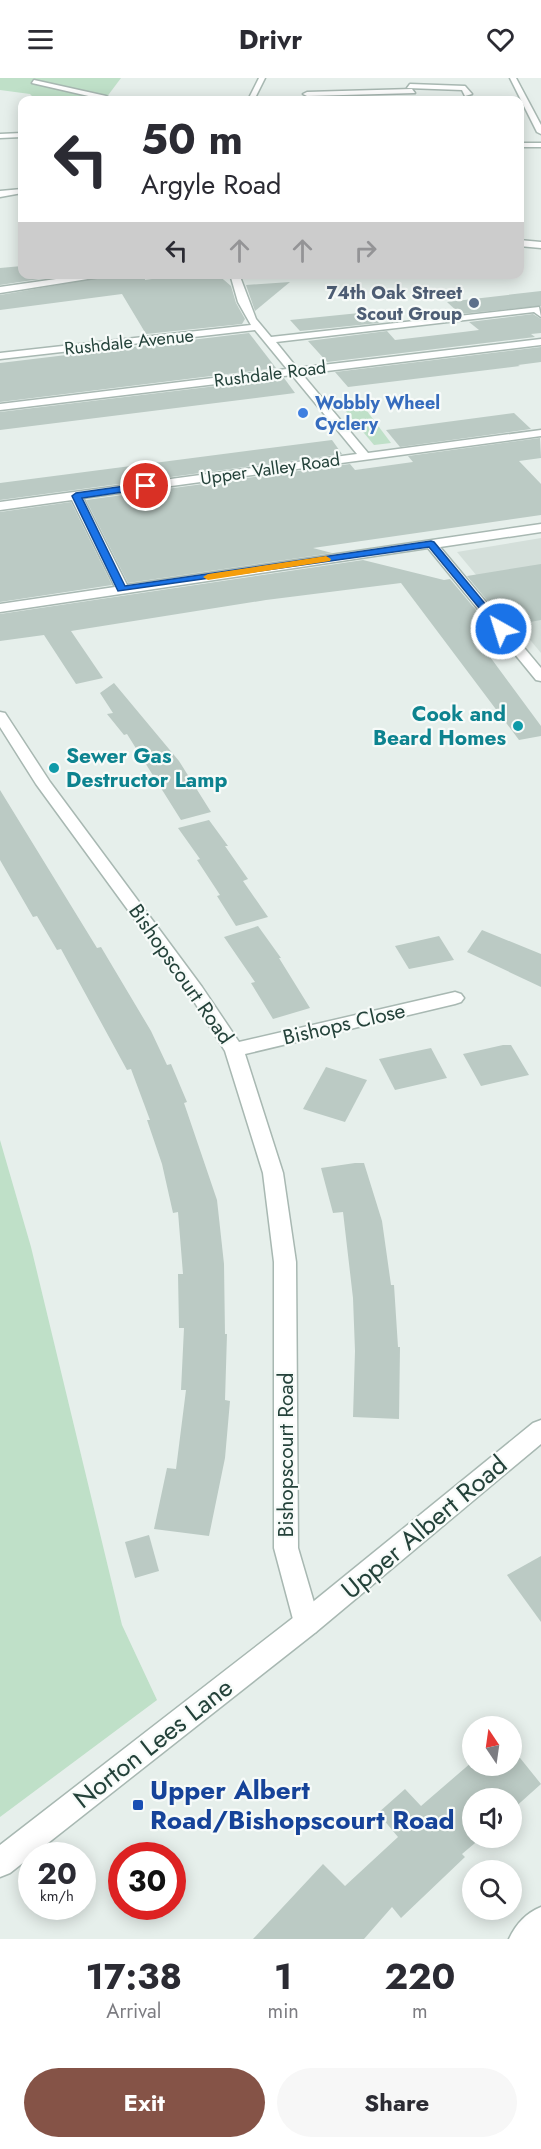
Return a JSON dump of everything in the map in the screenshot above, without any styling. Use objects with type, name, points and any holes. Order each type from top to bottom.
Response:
[{"type":"street","points":[[46,78],[34,82],[91,96]]},
{"type":"street","points":[[253,96],[261,78],[254,78]]},
{"type":"street","points":[[407,78],[414,96]]},
{"type":"street","points":[[513,78],[523,96]]},
{"type":"street","points":[[308,94],[454,86],[465,88],[468,94]]},
{"type":"street","points":[[524,98],[541,132]]},
{"type":"street","points":[[524,107],[529,107]]},
{"type":"street","points":[[0,135],[18,134]]},
{"type":"street","points":[[524,145],[541,145]]},
{"type":"street","points":[[0,194],[18,192]]},
{"type":"street","points":[[524,243],[541,245]]},
{"type":"street","points":[[0,290],[79,279]]},
{"type":"street","points":[[236,279],[243,302],[259,327],[364,456]]},
{"type":"street","points":[[270,340],[536,309],[541,314]]},
{"type":"street","name":"Rushdale Avenue","points":[[0,356],[259,327]]},
{"type":"street","name":"Rushdale Road","points":[[0,407],[541,342]]},
{"type":"street","name":"Upper Valley Road","points":[[0,506],[541,433]]},
{"type":"street","points":[[76,496],[122,589]]},
{"type":"street","points":[[0,608],[541,528]]},
{"type":"street","points":[[431,544],[541,677]]},
{"type":"street","name":"Bishopscourt Road","points":[[0,716],[45,784],[196,992],[234,1050],[273,1173],[285,1262],[286,1548],[307,1623]]},
{"type":"street","name":"Bishops Close","points":[[234,1050],[455,998]]},
{"type":"street","name":"Upper Albert Road","points":[[307,1623],[538,1439]]},
{"type":"street","name":"Norton Lees Lane","points":[[0,1863],[307,1623]]},
{"type":"street","points":[[524,1939],[541,1921]]},
{"type":"shaded area","points":[[541,538],[541,653],[457,552]]},
{"type":"green space","points":[[0,78],[121,78],[108,96],[32,96],[0,90]]},
{"type":"green space","points":[[364,407],[391,443],[374,445],[344,409]]},
{"type":"green space","points":[[0,1140],[31,1247],[122,1625],[157,1700],[0,1817]]},
{"type":"building","points":[[18,266],[18,279],[39,279],[0,285],[0,268]]},
{"type":"building","points":[[92,279],[223,279],[231,286],[236,303],[245,319],[242,324],[146,334],[122,294],[0,310],[0,295]]},
{"type":"building","points":[[290,282],[255,311],[246,285]]},
{"type":"building","points":[[541,291],[541,306],[460,314],[447,302]]},
{"type":"building","points":[[369,312],[379,323],[300,331],[290,320]]},
{"type":"building","points":[[533,314],[541,319],[541,333],[531,334],[535,337],[327,362],[308,341],[387,331],[395,340],[463,332],[479,330],[469,322]]},
{"type":"building","points":[[249,333],[276,368],[0,402],[0,363]]},
{"type":"building","points":[[541,347],[541,362],[348,387],[335,372]]},
{"type":"building","points":[[284,378],[295,393],[0,430],[0,412]]},
{"type":"building","points":[[514,413],[531,429],[400,447],[386,430]]},
{"type":"building","points":[[540,438],[541,458],[519,461],[541,484],[541,515],[313,548],[332,553],[128,583],[86,500],[350,464],[355,470],[413,462],[408,456]]},
{"type":"building","points":[[332,440],[342,454],[0,500],[0,483]]},
{"type":"building","points":[[71,502],[112,585],[0,602],[0,512]]},
{"type":"building","points":[[363,560],[444,580],[450,579],[491,628],[471,631],[541,726],[541,736],[519,740],[401,583],[266,600],[71,631],[103,678],[76,684],[44,635],[0,641],[0,614]]},
{"type":"building","points":[[541,564],[541,620],[508,626],[467,576]]},
{"type":"building","points":[[114,683],[179,761],[211,812],[181,820],[127,734],[124,735],[107,714],[113,713],[100,693]]},
{"type":"building","points":[[0,790],[97,948],[101,947],[151,1031],[167,1065],[171,1064],[187,1102],[184,1103],[217,1200],[224,1264],[225,1334],[227,1334],[225,1400],[230,1401],[225,1458],[209,1536],[154,1529],[167,1468],[176,1469],[186,1390],[181,1390],[184,1328],[179,1328],[178,1274],[183,1274],[178,1212],[173,1213],[162,1164],[147,1120],[150,1120],[131,1069],[127,1070],[61,949],[57,950],[37,916],[33,917],[0,860]]},
{"type":"building","points":[[209,820],[228,846],[225,846],[248,879],[243,881],[268,917],[236,926],[217,896],[220,895],[197,860],[200,859],[178,828]]},
{"type":"building","points":[[258,926],[281,958],[279,958],[310,1008],[273,1019],[251,983],[255,982],[224,937]]},
{"type":"building","points":[[482,930],[541,954],[541,987],[467,952]]},
{"type":"building","points":[[439,936],[454,960],[409,969],[395,946]]},
{"type":"building","points":[[511,1045],[529,1075],[481,1086],[463,1054]]},
{"type":"building","points":[[431,1048],[447,1078],[395,1090],[379,1059]]},
{"type":"building","points":[[326,1067],[367,1080],[345,1122],[303,1109]]},
{"type":"building","points":[[364,1163],[382,1221],[391,1285],[394,1285],[398,1347],[400,1347],[399,1419],[353,1417],[355,1351],[353,1298],[343,1212],[333,1213],[321,1168]]},
{"type":"building","points":[[149,1535],[159,1571],[135,1578],[125,1542]]},
{"type":"building","points":[[541,1556],[541,1622],[507,1575]]},
{"type":"building","points":[[522,1760],[541,1784],[522,1801],[522,1788],[462,1788],[462,1848],[469,1848],[462,1854],[465,1857],[401,1918],[392,1907],[364,1939],[253,1939],[323,1864],[345,1886],[398,1837],[378,1813],[405,1789],[421,1806],[462,1771],[462,1776],[522,1776]]},
{"type":"slow traffic","points":[[208,577],[326,559]]},
{"type":"place","name":"74th Oak Street Scout Group","points":[[474,303]]},
{"type":"place","name":"Wobbly Wheel Cyclery","points":[[303,413]]},
{"type":"place","name":"Cook and Beard Homes","points":[[518,726]]},
{"type":"place","name":"Sewer Gas Destructor Lamp","points":[[54,768]]},
{"type":"place","name":"Upper Albert Road/Bishopscourt Road","points":[[138,1805]]},
{"type":"route","points":[[146,486],[76,496],[122,589],[431,544],[501,629]]}]
